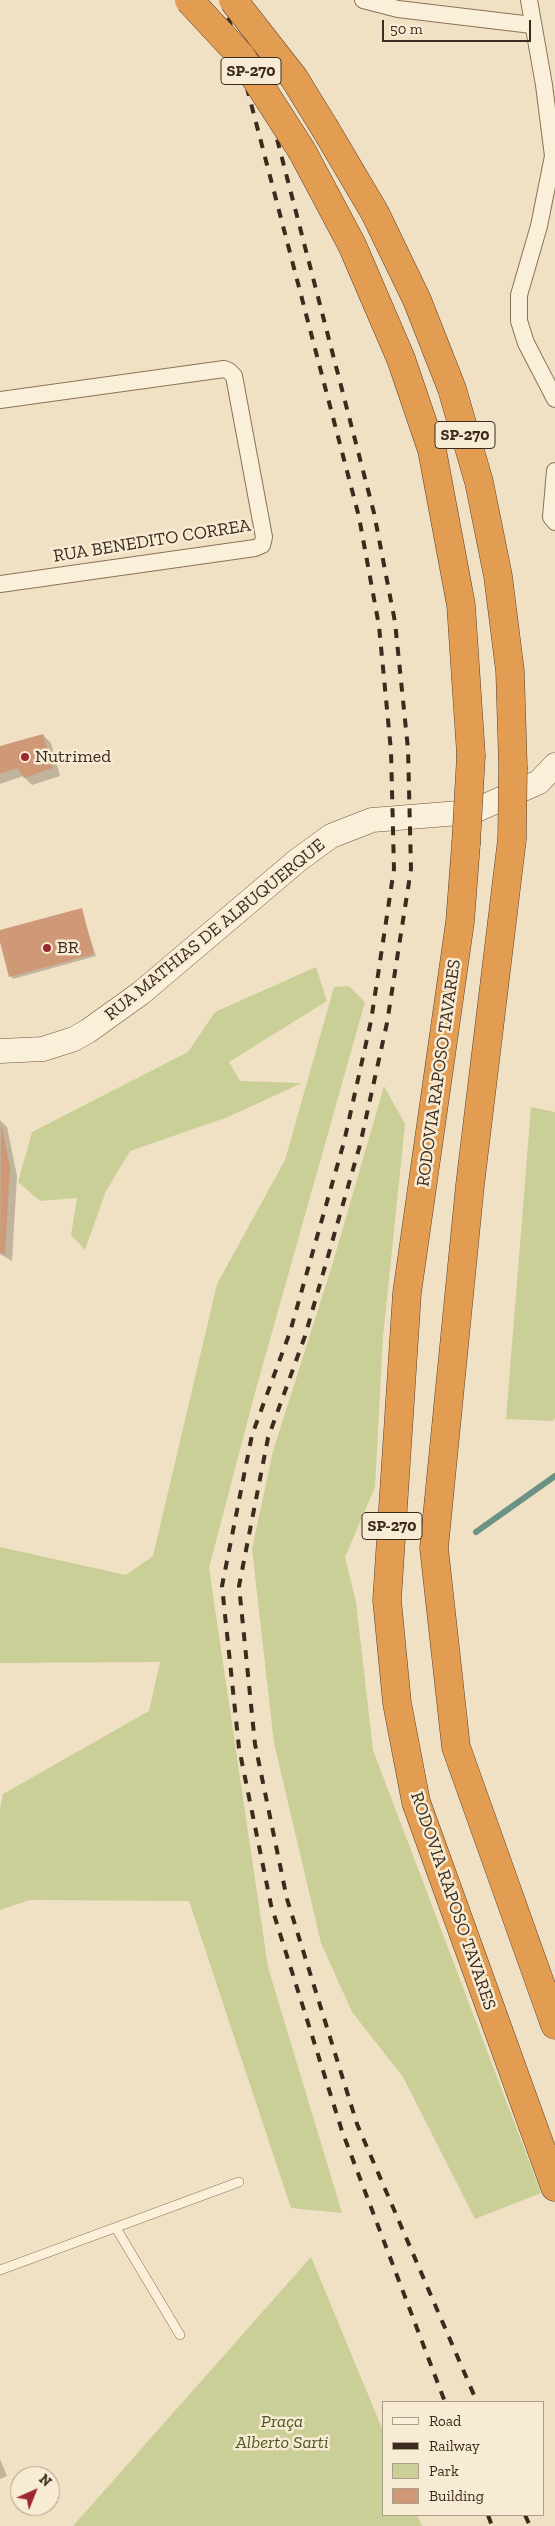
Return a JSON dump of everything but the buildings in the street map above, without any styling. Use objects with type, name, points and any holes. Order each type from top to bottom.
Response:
[{"type":"highway","name":"RODOVIA RAPOSO TAVARES","points":[[189,0],[241,56],[302,150],[352,245],[401,358],[432,450],[461,605],[471,755],[466,844],[460,922],[407,1292],[387,1600],[396,1703],[416,1802],[555,2187]]},
{"type":"highway","name":"SP-270","points":[[233,0],[294,78],[375,213],[418,300],[455,398],[479,482],[498,576],[510,671],[513,767],[512,839],[470,1185],[434,1548],[456,1747],[555,2025]]},
{"type":"street","points":[[363,0],[398,9],[532,24]]},
{"type":"street","points":[[529,0],[544,85],[553,156],[539,226],[519,295],[519,321],[526,343],[555,399]]},
{"type":"street","name":"RUA BENEDITO CORREA","points":[[0,400],[224,369],[229,371],[234,376],[264,536],[262,545],[255,548],[0,584]]},
{"type":"street","points":[[555,471],[551,517],[555,522]]},
{"type":"street","name":"RUA MATHIAS DE ALBUQUERQUE","points":[[0,1051],[43,1049],[74,1039],[88,1031],[141,993],[186,957],[298,860],[331,836],[372,820],[472,812],[539,782],[555,765]]},
{"type":"lane","points":[[0,2270],[239,2182]]},
{"type":"lane","points":[[116,2228],[180,2335]]},
{"type":"green space","points":[[316,967],[327,1001],[229,1062],[240,1081],[302,1083],[228,1117],[130,1151],[106,1191],[85,1250],[71,1235],[77,1198],[40,1201],[18,1182],[32,1132],[188,1052],[215,1012]]},
{"type":"green space","points":[[349,986],[365,1002],[256,1389],[209,1568],[268,1967],[342,2213],[291,2208],[189,1901],[30,1900],[0,1910],[0,1810],[3,1794],[149,1711],[160,1662],[0,1663],[0,1547],[126,1575],[153,1556],[217,1284],[285,1160],[334,987]]},
{"type":"green space","points":[[384,1086],[405,1124],[383,1337],[375,1487],[345,1557],[356,1602],[373,1750],[541,2193],[475,2219],[403,2077],[352,2012],[321,1943],[274,1743],[252,1549],[273,1451],[331,1269]]},
{"type":"green space","points":[[531,1107],[555,1112],[555,1418],[553,1421],[506,1419]]},
{"type":"green space","name":"Praça Alberto Sarti","points":[[311,2257],[382,2428],[382,2516],[417,2516],[422,2526],[73,2526]]},
{"type":"waterway","points":[[476,1532],[555,1476]]},
{"type":"railway","points":[[224,0],[359,517],[379,626],[391,751],[394,869],[371,1021],[344,1142],[290,1332],[252,1435],[222,1586],[239,1748],[271,1905],[342,2131],[445,2401]]},
{"type":"railway","points":[[241,0],[374,513],[395,622],[408,749],[411,869],[387,1023],[360,1145],[305,1336],[268,1438],[239,1586],[255,1744],[287,1899],[357,2124],[477,2401]]},
{"type":"railway","points":[[488,2516],[492,2526]]},
{"type":"railway","points":[[525,2516],[530,2526]]},
{"type":"place","name":"Nutrimed","points":[[25,757]]},
{"type":"place","name":"BR","points":[[47,948]]}]
